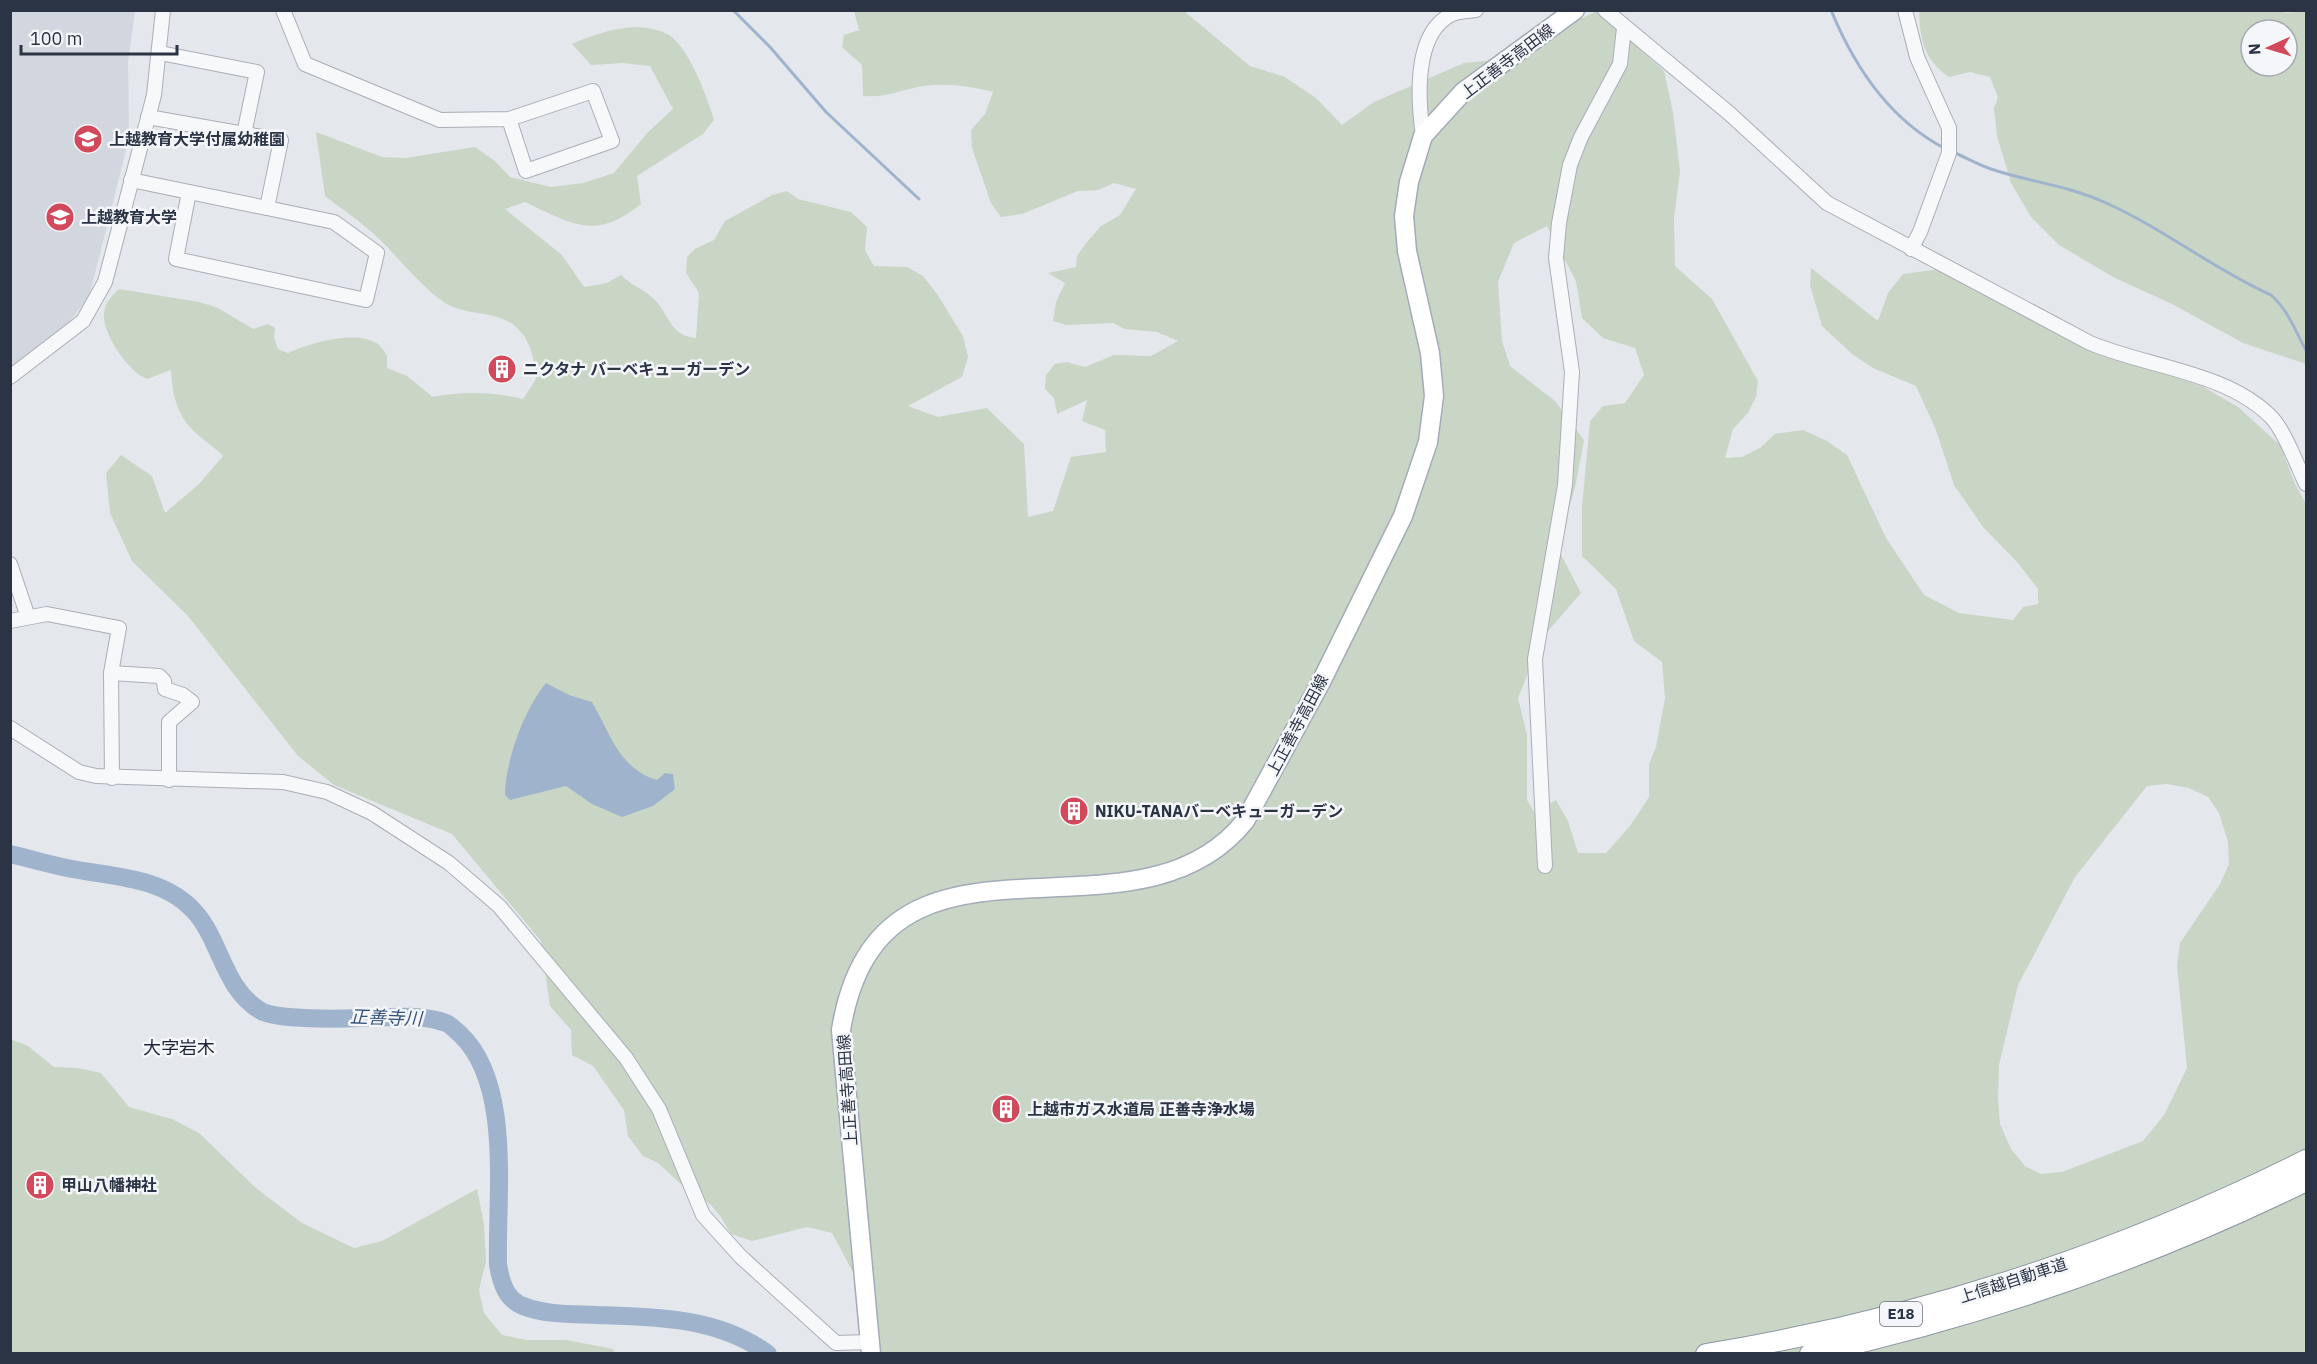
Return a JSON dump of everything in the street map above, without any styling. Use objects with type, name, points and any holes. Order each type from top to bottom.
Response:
[{"type":"highway","name":"上信越自動車道","points":[[2265,1191],[2307,1160]]},
{"type":"highway","name":"上信越自動車道","points":[[1810,1353],[1982,1310],[2265,1191],[2307,1181]]},
{"type":"highway","name":"上信越自動車道","points":[[1706,1353],[1846,1327],[2094,1262]]},
{"type":"main road","name":"上正善寺高田線","points":[[871,1348],[841,1030],[851,986],[860,967],[888,931],[917,909],[935,900],[983,891],[1089,885],[1142,879],[1186,866],[1209,854],[1230,838],[1245,821],[1321,682],[1403,516],[1428,442],[1434,396],[1430,353],[1407,251],[1404,216],[1409,182],[1422,136],[1463,92],[1575,10]]},
{"type":"street","points":[[10,377],[83,321],[94,303],[111,260],[148,117],[160,53],[163,10]]},
{"type":"street","points":[[283,10],[305,64],[440,120],[509,119],[593,91],[612,141],[526,171],[509,119]]},
{"type":"street","points":[[1422,136],[1418,106],[1421,62],[1429,39],[1440,24],[1453,13],[1476,10]]},
{"type":"street","points":[[1605,10],[1730,114],[1827,202],[2090,343],[2116,354],[2226,387],[2254,403],[2274,420],[2307,484]]},
{"type":"street","points":[[1905,10],[1917,57],[1949,128],[1949,153],[1920,232],[1911,249]]},
{"type":"street","points":[[1545,866],[1535,659],[1565,485],[1572,372],[1556,258],[1559,223],[1570,165],[1581,137],[1620,64],[1624,28]]},
{"type":"street","points":[[160,53],[257,72],[244,134]]},
{"type":"street","points":[[148,117],[281,140],[267,208]]},
{"type":"street","points":[[131,180],[267,208],[334,222],[377,253],[366,300],[176,259],[189,192]]},
{"type":"street","points":[[10,564],[28,617]]},
{"type":"street","points":[[10,621],[47,614],[119,628],[111,673],[112,778]]},
{"type":"street","points":[[111,673],[159,675],[165,681],[165,689],[183,695],[192,702],[169,722],[169,780]]},
{"type":"street","points":[[10,728],[79,772],[112,778],[283,782],[327,792],[372,813],[449,864],[499,906],[626,1058],[659,1109],[703,1215],[741,1257],[836,1343],[871,1348]]},
{"type":"shaded area","name":"上越教育大学","points":[[11,11],[135,11],[128,62],[129,138],[89,297],[57,337],[11,372]]},
{"type":"green space","points":[[2279,10],[2286,13],[2306,11],[2306,364],[2243,343],[2172,304],[2113,277],[2059,245],[2031,217],[2011,183],[1997,136],[1994,108],[1998,97],[1990,77],[1970,72],[1949,77],[1929,56],[1921,31],[1919,11]]},
{"type":"green space","points":[[854,11],[1184,11],[1250,66],[1285,77],[1316,98],[1342,125],[1374,102],[1464,63],[1496,60],[1597,11],[1664,71],[1673,112],[1680,171],[1674,218],[1675,266],[1712,299],[1758,381],[1756,397],[1748,413],[1733,429],[1725,458],[1742,457],[1760,448],[1775,434],[1803,430],[1827,441],[1847,455],[1886,538],[1924,595],[1959,613],[2013,620],[2023,607],[2038,604],[2038,589],[2017,562],[1983,527],[1954,485],[1936,430],[1916,386],[1873,368],[1852,354],[1822,326],[1810,285],[1811,268],[1878,321],[1888,293],[1903,274],[1941,269],[2023,315],[2103,354],[2202,386],[2238,407],[2280,445],[2295,484],[2306,504],[2306,1353],[872,1353],[861,1287],[832,1233],[807,1227],[752,1241],[731,1234],[710,1204],[683,1186],[658,1163],[643,1156],[628,1136],[624,1110],[593,1066],[572,1055],[571,1030],[550,1006],[541,941],[452,834],[334,785],[298,756],[188,616],[132,561],[110,513],[106,473],[121,455],[152,476],[165,513],[199,484],[223,456],[190,427],[180,413],[174,396],[171,370],[147,379],[126,362],[113,344],[105,326],[105,309],[110,298],[119,289],[199,302],[218,308],[253,329],[268,324],[275,328],[274,337],[278,349],[288,353],[333,339],[369,340],[378,344],[387,355],[387,368],[407,376],[433,397],[478,393],[523,399],[536,379],[532,352],[523,334],[502,318],[463,310],[445,303],[419,281],[373,233],[325,196],[316,132],[382,157],[405,158],[475,147],[495,161],[510,177],[551,187],[583,183],[614,173],[648,132],[673,109],[650,66],[623,63],[591,65],[572,44],[618,29],[653,29],[673,38],[696,72],[714,120],[703,134],[637,176],[641,204],[610,222],[584,225],[570,222],[525,202],[505,209],[562,255],[584,287],[607,283],[621,275],[656,301],[676,330],[681,334],[696,338],[699,293],[686,273],[687,257],[695,249],[714,240],[725,221],[772,195],[787,191],[798,199],[851,212],[867,227],[865,250],[874,266],[907,267],[923,276],[963,336],[968,357],[962,377],[908,406],[938,417],[987,408],[1024,444],[1028,517],[1053,511],[1071,457],[1106,452],[1105,430],[1082,421],[1087,400],[1057,414],[1054,398],[1045,389],[1046,375],[1055,364],[1067,362],[1085,367],[1114,355],[1151,356],[1178,341],[1157,332],[1124,329],[1113,323],[1066,325],[1053,321],[1056,302],[1065,283],[1048,273],[1076,267],[1077,256],[1087,242],[1101,226],[1120,215],[1136,189],[1114,183],[1098,190],[1078,191],[1022,214],[1001,217],[991,203],[972,148],[971,130],[985,114],[993,92],[941,85],[923,86],[879,96],[863,96],[862,65],[842,47],[844,35],[859,30]],"holes":[[[1547,226],[1576,281],[1582,318],[1603,338],[1635,348],[1644,375],[1625,403],[1603,406],[1590,421],[1582,507],[1582,556],[1616,589],[1634,641],[1662,662],[1665,698],[1656,747],[1649,764],[1649,797],[1630,826],[1606,853],[1578,853],[1568,821],[1556,800],[1534,812],[1527,800],[1527,735],[1518,698],[1542,638],[1581,593],[1557,547],[1575,488],[1584,440],[1555,401],[1510,366],[1502,341],[1498,282],[1514,243]],[[2167,784],[2189,788],[2208,797],[2219,813],[2228,842],[2229,864],[2220,884],[2180,943],[2177,965],[2187,1068],[2164,1115],[2143,1141],[2062,1172],[2041,1174],[2025,1166],[2011,1149],[2000,1124],[1999,1065],[2018,985],[2075,877],[2147,786]]]},
{"type":"green space","points":[[10,1039],[28,1046],[54,1067],[78,1068],[101,1073],[129,1107],[172,1119],[199,1133],[257,1189],[302,1223],[354,1248],[382,1241],[477,1189],[484,1224],[486,1261],[479,1290],[484,1313],[502,1335],[527,1340],[566,1340],[613,1349],[615,1353],[11,1353]]},
{"type":"water","points":[[546,683],[569,695],[592,702],[624,758],[644,775],[657,780],[665,773],[673,774],[675,789],[653,806],[622,817],[592,804],[566,786],[510,800],[505,795],[512,751],[531,706]]},
{"type":"waterway","points":[[733,10],[770,47],[826,112],[919,199]]},
{"type":"waterway","points":[[1831,10],[1862,71],[1876,89],[1906,122],[1944,148]]},
{"type":"waterway","points":[[1953,152],[1989,168],[2064,188],[2126,212],[2271,295],[2287,314],[2306,350]]},
{"type":"waterway","name":"正善寺川","points":[[10,854],[64,867],[137,880],[168,891],[194,911],[211,936],[238,990],[248,1002],[261,1011],[281,1016],[309,1018],[414,1017],[436,1020],[450,1025],[477,1055],[488,1082],[495,1111],[499,1175],[498,1265],[502,1283],[512,1299],[523,1306],[550,1313],[686,1321],[728,1333],[768,1354]]},
{"type":"place","name":"上越教育大学付属幼稚園","points":[[88,139]]},
{"type":"place","name":"上越教育大学","points":[[60,217]]},
{"type":"place","name":"ニクタナ バーベキューガーデン","points":[[502,369]]},
{"type":"place","name":"NIKU-TANAバーベキューガーデン","points":[[1074,811]]},
{"type":"place","name":"上越市ガス水道局 正善寺浄水場","points":[[1006,1109]]},
{"type":"place","name":"甲山八幡神社","points":[[40,1185]]},
{"type":"district","name":"大字岩木","points":[[179,1048]]}]
